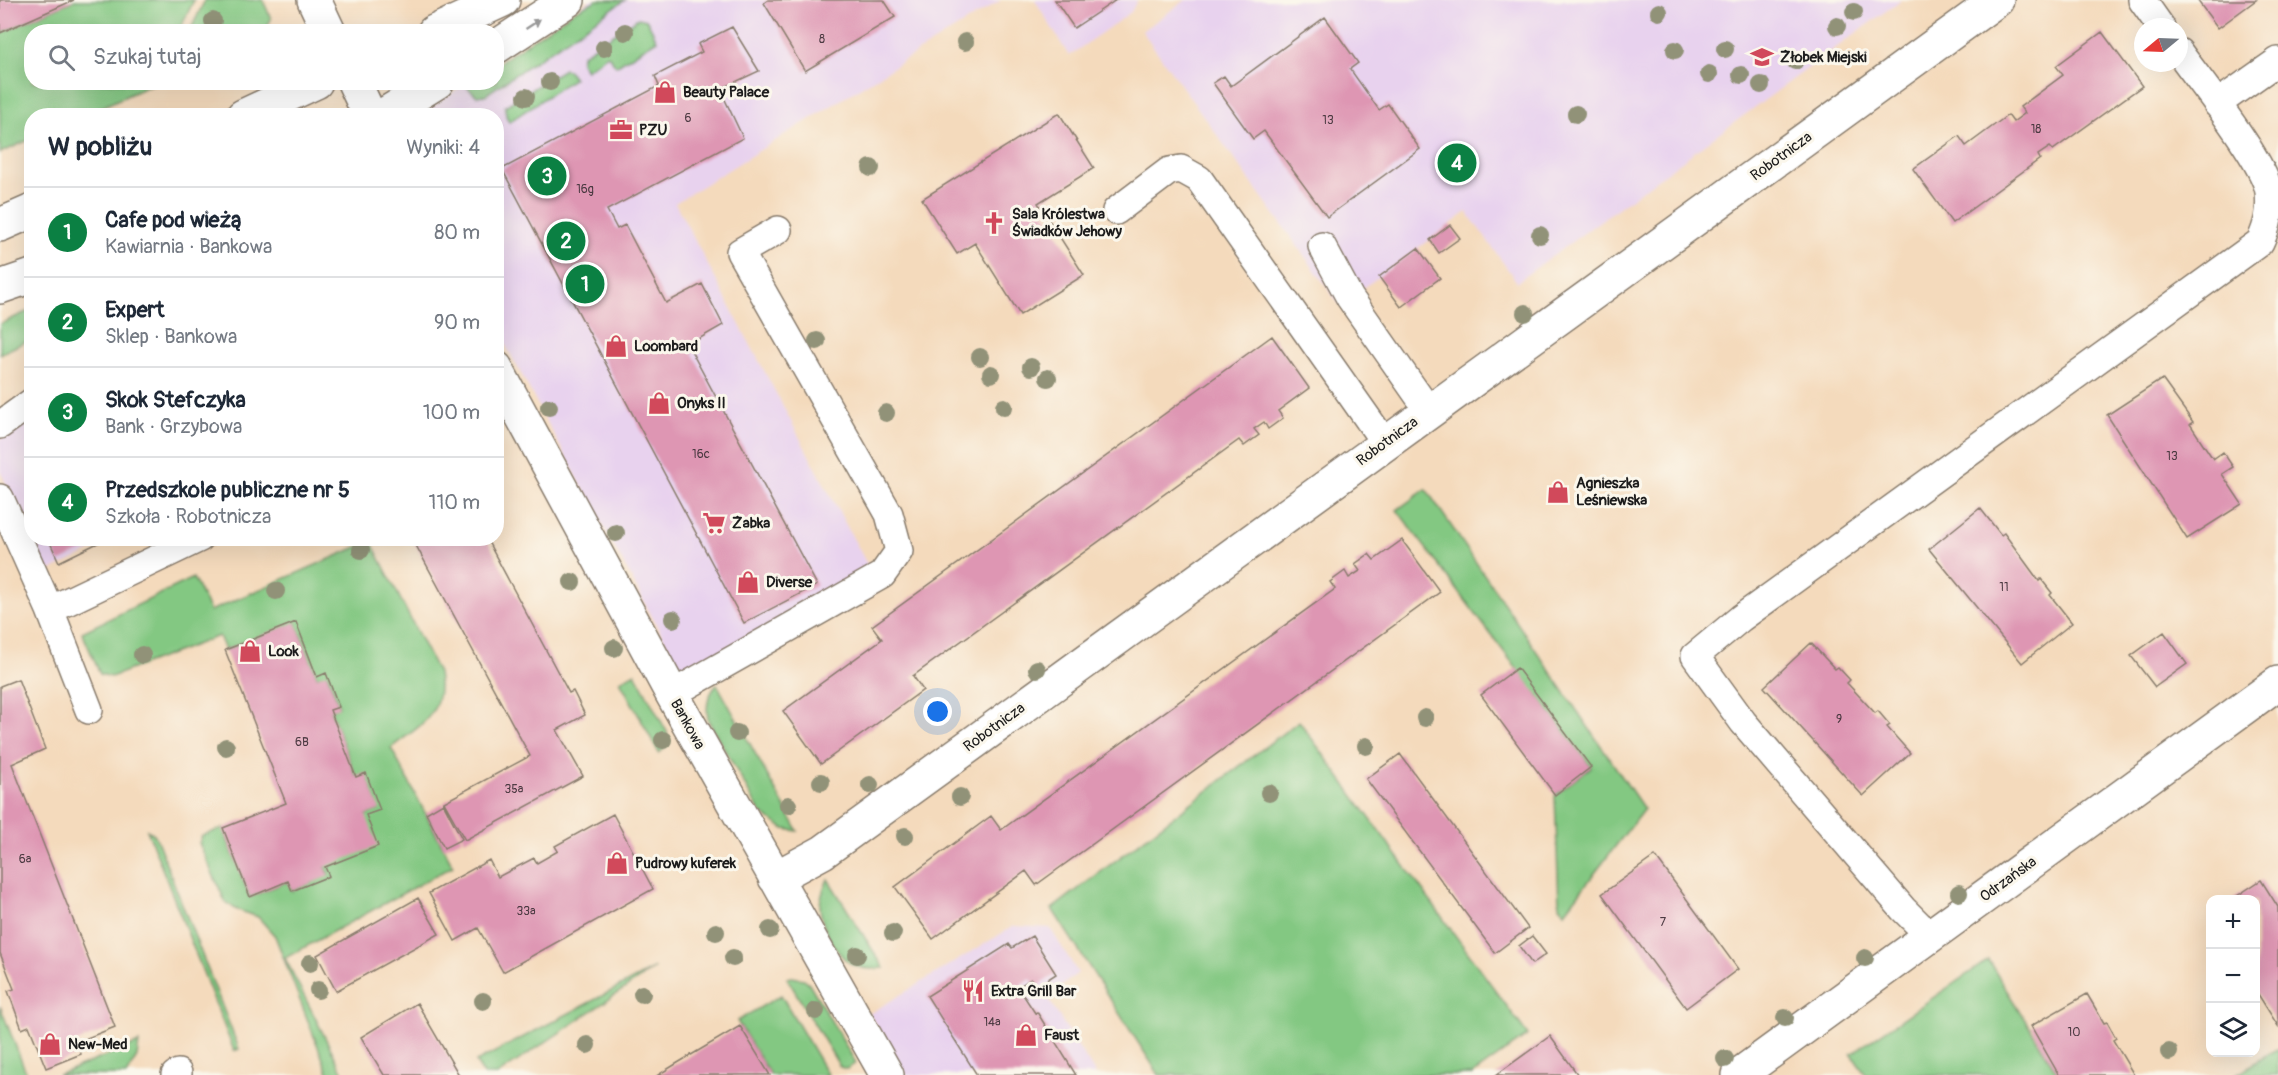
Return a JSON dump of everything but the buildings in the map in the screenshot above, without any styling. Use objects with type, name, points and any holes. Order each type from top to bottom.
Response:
[{"type":"street","points":[[314,0],[325,24]]},
{"type":"street","points":[[451,24],[503,0]]},
{"type":"street","points":[[504,42],[568,0]]},
{"type":"street","name":"Robotnicza","points":[[775,878],[823,852],[1997,0]]},
{"type":"street","points":[[260,108],[299,90]]},
{"type":"street","points":[[358,90],[365,108]]},
{"type":"street","points":[[395,108],[424,90]]},
{"type":"street","points":[[0,225],[24,214]]},
{"type":"street","points":[[0,287],[24,279]]},
{"type":"street","name":"Bankowa","points":[[504,387],[672,694],[887,1075]]},
{"type":"street","name":"Odrzańska","points":[[1739,1075],[2278,683]]},
{"type":"lane","points":[[2142,0],[2155,18]]},
{"type":"lane","points":[[2217,104],[2278,61]]},
{"type":"lane","points":[[1930,936],[1903,909],[1743,722],[1695,656],[1760,604],[2260,242],[2269,222],[2269,190],[2258,164],[2188,64]]},
{"type":"lane","points":[[1116,211],[1169,171],[1181,169],[1199,179],[1385,443]]},
{"type":"lane","points":[[672,694],[882,574],[898,551],[889,514],[740,252],[778,230]]},
{"type":"lane","points":[[1322,246],[1350,298],[1429,411]]},
{"type":"lane","points":[[0,425],[24,408]]},
{"type":"lane","points":[[0,498],[50,610],[89,710]]},
{"type":"lane","points":[[50,610],[183,546]]},
{"type":"shaded area","points":[[590,0],[1001,0],[675,203],[870,570],[684,676],[504,342],[504,108],[430,108],[457,90],[504,90],[504,58]]},
{"type":"shaded area","points":[[1035,0],[1137,0],[1131,12],[1069,56]]},
{"type":"shaded area","points":[[1186,0],[1901,0],[1517,282],[1467,212],[1340,305],[1142,31]]},
{"type":"shaded area","points":[[24,414],[24,522],[0,471],[0,440],[17,417]]},
{"type":"shaded area","points":[[35,546],[101,546],[47,572]]},
{"type":"shaded area","points":[[1014,926],[1050,928],[1078,973],[1047,997],[1096,1075],[906,1075],[869,1014]]},
{"type":"green space","points":[[74,0],[194,0],[182,24],[24,24],[24,90],[139,90],[100,108],[24,108],[24,142],[0,153],[0,33]]},
{"type":"green space","points":[[205,0],[263,0],[271,19],[268,24],[193,24]]},
{"type":"green space","points":[[597,0],[625,0],[504,82],[504,59],[576,10]]},
{"type":"green space","points":[[638,18],[647,20],[657,40],[616,66],[608,55],[586,70],[581,63],[582,55]]},
{"type":"green space","points":[[564,69],[569,71],[574,78],[509,122],[505,106]]},
{"type":"green space","points":[[470,90],[492,90],[485,95],[477,96]]},
{"type":"green space","points":[[24,313],[24,342],[0,354],[0,324]]},
{"type":"green space","points":[[1426,489],[1644,809],[1565,912],[1559,906],[1555,795],[1591,767],[1397,510]]},
{"type":"green space","points":[[360,546],[374,546],[438,673],[438,699],[434,709],[428,718],[391,748],[453,866],[285,958],[344,1075],[329,1075],[275,936],[258,917],[235,909],[225,901],[199,843],[202,836],[223,828],[250,897],[288,881],[292,891],[329,875],[325,867],[366,815],[379,810],[366,774],[356,777],[330,710],[339,706],[327,674],[317,677],[296,623],[225,650],[219,636],[111,677],[100,674],[82,632],[193,578],[210,611]]},
{"type":"green space","points":[[635,673],[667,732],[668,745],[659,753],[620,681]]},
{"type":"green space","points":[[717,684],[798,831],[784,829],[760,812],[708,720],[708,701]]},
{"type":"green space","points":[[1299,721],[1528,1035],[1472,1075],[1159,1075],[1052,909]]},
{"type":"green space","points":[[147,830],[155,835],[239,1049],[234,1051]]},
{"type":"green space","points":[[828,879],[884,968],[866,969],[856,966],[836,949],[826,931],[820,906],[821,895]]},
{"type":"green space","points":[[1988,960],[2059,1075],[1866,1075],[1851,1054]]},
{"type":"green space","points":[[655,968],[497,1075],[484,1075],[476,1062]]},
{"type":"green space","points":[[787,978],[804,979],[809,983],[856,1063],[847,1069],[840,1067]]},
{"type":"green space","points":[[781,995],[828,1075],[770,1075],[737,1021]]},
{"type":"green space","points":[[0,1006],[27,1075],[0,1075]]},
{"type":"green space","points":[[139,1043],[137,1057],[126,1075],[58,1075]]},
{"type":"green space","points":[[2278,1048],[2278,1075],[2235,1075],[2275,1050]]},
{"type":"place","name":"Żłobek Miejski","points":[[1762,57]]},
{"type":"place","name":"Beauty Palace","points":[[665,92]]},
{"type":"place","name":"PZU","points":[[621,130]]},
{"type":"place","name":"Przedszkole publiczne nr 5","points":[[1457,163]]},
{"type":"place","name":"Skok Stefczyka","points":[[547,176]]},
{"type":"place","name":"Sala Królestwa Świadków Jehowy","points":[[994,223]]},
{"type":"place","name":"Expert","points":[[566,241]]},
{"type":"place","name":"Cafe pod wieżą","points":[[585,284]]},
{"type":"place","name":"Loombard","points":[[616,346]]},
{"type":"place","name":"Onyks II","points":[[659,403]]},
{"type":"place","name":"Agnieszka Leśniewska","points":[[1558,492]]},
{"type":"place","name":"Żabka","points":[[714,523]]},
{"type":"place","name":"Diverse","points":[[748,582]]},
{"type":"place","name":"Look","points":[[250,651]]},
{"type":"place","name":"Pudrowy kuferek","points":[[617,863]]},
{"type":"place","name":"Extra Grill Bar","points":[[973,991]]},
{"type":"place","name":"Faust","points":[[1026,1035]]},
{"type":"place","name":"New-Med","points":[[50,1044]]}]
